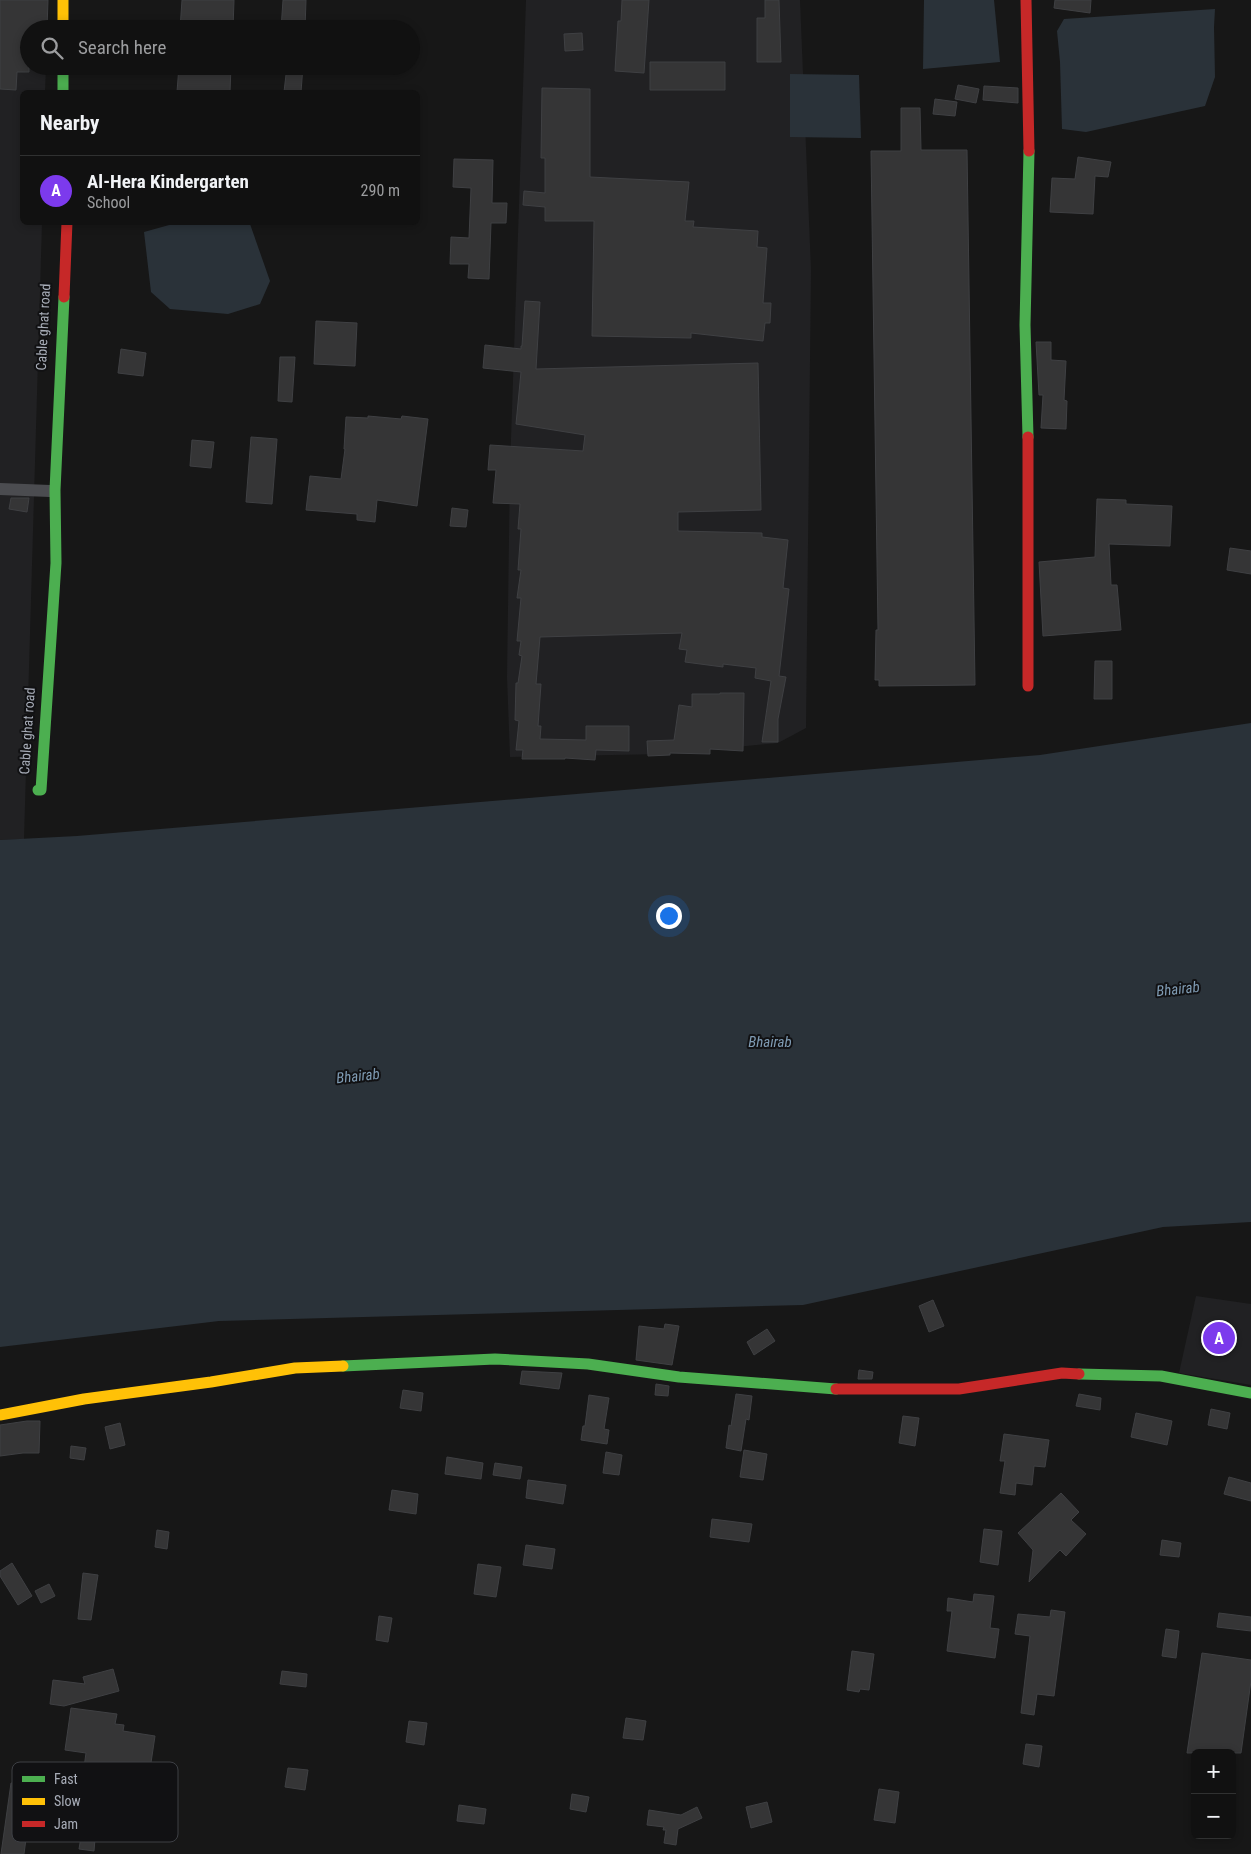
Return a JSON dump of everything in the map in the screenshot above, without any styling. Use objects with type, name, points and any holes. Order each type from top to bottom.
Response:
[{"type":"street","points":[[63,0],[63,20]]},
{"type":"street","points":[[67,0],[67,20]]},
{"type":"street","points":[[1026,0],[1030,132],[1025,325],[1028,390],[1028,686]]},
{"type":"street","points":[[63,75],[63,90]]},
{"type":"street","points":[[67,75],[67,90]]},
{"type":"street","name":"Cable ghat road","points":[[63,225],[50,490],[53,565],[38,790],[41,790],[56,563],[55,490],[67,225]]},
{"type":"street","points":[[0,489],[50,490]]},
{"type":"street","points":[[0,1415],[84,1399],[211,1382],[295,1368],[495,1359],[588,1364],[679,1376],[852,1390],[959,1389],[1062,1374],[1162,1376],[1251,1393]]},
{"type":"shaded area","points":[[0,0],[20,20],[20,75],[46,75],[45,90],[20,90],[20,225],[42,225],[24,839],[0,840]]},
{"type":"shaded area","points":[[526,0],[800,0],[811,270],[806,728],[778,743],[664,754],[510,757],[507,677],[510,468]]},
{"type":"shaded area","points":[[1196,1296],[1251,1304],[1251,1385],[1179,1373]]},
{"type":"water","points":[[924,0],[994,0],[1000,62],[923,69]]},
{"type":"water","points":[[1215,9],[1215,77],[1205,106],[1086,132],[1062,129],[1057,31],[1064,19]]},
{"type":"water","points":[[790,74],[859,75],[861,138],[790,137]]},
{"type":"water","points":[[169,225],[250,225],[270,281],[260,304],[228,314],[170,309],[151,292],[144,232]]},
{"type":"water","name":"Bhairab","points":[[1251,723],[1251,1222],[1163,1227],[803,1305],[219,1321],[0,1347],[0,840],[77,836],[1040,755]]},
{"type":"building","points":[[0,0],[48,0],[47,20],[20,20],[20,72],[17,72],[16,90],[0,89]]},
{"type":"building","points":[[182,0],[234,0],[233,20],[181,20]]},
{"type":"building","points":[[283,0],[306,0],[305,20],[282,20]]},
{"type":"building","points":[[622,0],[649,0],[644,73],[615,71],[618,21],[621,21]]},
{"type":"building","points":[[765,0],[779,0],[781,62],[757,62],[757,18],[765,18]]},
{"type":"building","points":[[1055,0],[1091,0],[1090,13],[1054,8]]},
{"type":"building","points":[[582,33],[583,50],[565,51],[564,34]]},
{"type":"building","points":[[650,62],[725,62],[725,90],[650,90]]},
{"type":"building","points":[[178,75],[231,75],[230,90],[177,90]]},
{"type":"building","points":[[286,75],[302,75],[301,90],[284,90]]},
{"type":"building","points":[[958,85],[979,89],[976,103],[955,99]]},
{"type":"building","points":[[984,86],[1018,88],[1018,103],[983,100]]},
{"type":"building","points":[[542,88],[590,89],[590,177],[689,182],[685,221],[694,221],[693,227],[758,231],[757,247],[767,248],[763,303],[771,303],[770,323],[765,323],[763,341],[691,333],[691,338],[592,336],[594,221],[545,221],[545,207],[523,205],[524,191],[545,193],[545,158],[541,158]]},
{"type":"building","points":[[935,99],[957,102],[955,116],[933,114]]},
{"type":"building","points":[[901,108],[920,108],[921,150],[967,150],[975,685],[879,686],[879,680],[875,680],[876,630],[878,630],[871,151],[901,151]]},
{"type":"building","points":[[1078,157],[1111,162],[1108,177],[1095,176],[1093,214],[1050,212],[1052,178],[1075,179]]},
{"type":"building","points":[[454,159],[493,160],[492,203],[507,203],[506,223],[491,223],[489,279],[468,278],[469,264],[450,264],[451,237],[469,238],[471,188],[453,187]]},
{"type":"building","points":[[525,301],[540,302],[536,369],[758,363],[761,510],[678,512],[678,531],[762,533],[762,537],[788,540],[783,588],[789,589],[779,676],[786,677],[778,719],[778,742],[762,742],[771,681],[755,678],[756,668],[723,664],[723,667],[685,662],[687,650],[679,649],[682,633],[540,637],[536,684],[541,684],[538,726],[541,726],[540,739],[586,740],[586,726],[629,726],[629,751],[596,750],[595,760],[565,758],[522,759],[523,750],[516,750],[519,721],[515,720],[516,683],[518,683],[522,656],[519,655],[521,641],[517,641],[521,598],[517,598],[521,570],[518,570],[521,529],[518,529],[520,504],[493,503],[496,470],[488,470],[490,445],[583,451],[585,435],[516,424],[521,372],[483,368],[485,345],[521,349]]},
{"type":"building","points":[[316,321],[357,323],[355,366],[314,364]]},
{"type":"building","points":[[1036,342],[1051,342],[1051,360],[1066,361],[1064,400],[1067,401],[1066,429],[1041,428],[1043,395],[1039,395]]},
{"type":"building","points":[[121,349],[146,353],[143,376],[118,373]]},
{"type":"building","points":[[280,357],[295,357],[292,402],[278,401]]},
{"type":"building","points":[[368,416],[401,419],[402,416],[428,419],[417,506],[377,500],[375,522],[357,520],[357,514],[306,510],[310,476],[341,479],[345,449],[346,417],[368,418]]},
{"type":"building","points":[[251,437],[277,439],[272,504],[246,502]]},
{"type":"building","points":[[192,440],[214,442],[211,468],[190,466]]},
{"type":"building","points":[[11,498],[29,498],[27,512],[9,509]]},
{"type":"building","points":[[1097,499],[1126,500],[1126,504],[1172,506],[1170,546],[1109,544],[1111,585],[1117,585],[1121,630],[1043,636],[1039,562],[1095,557]]},
{"type":"building","points":[[452,508],[468,510],[466,527],[450,526]]},
{"type":"building","points":[[1230,548],[1251,551],[1251,574],[1227,570]]},
{"type":"building","points":[[1095,661],[1112,661],[1112,699],[1094,699]]},
{"type":"building","points":[[744,693],[743,751],[710,749],[710,754],[670,753],[670,755],[648,756],[647,741],[674,740],[679,705],[692,707],[692,694]]},
{"type":"building","points":[[933,1300],[944,1326],[929,1332],[919,1306]]},
{"type":"building","points":[[665,1324],[679,1326],[672,1365],[636,1360],[639,1326],[664,1329]]},
{"type":"building","points":[[767,1329],[775,1341],[754,1355],[747,1342]]},
{"type":"building","points":[[859,1370],[873,1372],[872,1379],[858,1379]]},
{"type":"building","points":[[522,1371],[562,1373],[559,1389],[520,1384]]},
{"type":"building","points":[[656,1384],[669,1386],[668,1396],[655,1395]]},
{"type":"building","points":[[403,1390],[423,1393],[421,1411],[400,1408]]},
{"type":"building","points":[[736,1394],[752,1396],[749,1420],[746,1419],[741,1451],[726,1448]]},
{"type":"building","points":[[1079,1394],[1101,1398],[1100,1410],[1076,1406]]},
{"type":"building","points":[[589,1395],[609,1398],[604,1429],[609,1430],[607,1444],[581,1440]]},
{"type":"building","points":[[1211,1409],[1230,1413],[1227,1429],[1208,1425]]},
{"type":"building","points":[[1136,1413],[1172,1421],[1167,1445],[1131,1437]]},
{"type":"building","points":[[903,1416],[919,1418],[915,1446],[899,1443]]},
{"type":"building","points":[[40,1421],[39,1453],[0,1456],[0,1425]]},
{"type":"building","points":[[120,1423],[125,1445],[110,1449],[105,1427]]},
{"type":"building","points":[[1004,1434],[1049,1440],[1045,1467],[1034,1466],[1032,1485],[1016,1483],[1015,1495],[1000,1493],[1005,1461],[1000,1461]]},
{"type":"building","points":[[71,1446],[86,1448],[84,1460],[70,1458]]},
{"type":"building","points":[[744,1450],[767,1454],[763,1480],[740,1477]]},
{"type":"building","points":[[606,1452],[622,1455],[619,1475],[603,1473]]},
{"type":"building","points":[[447,1457],[483,1463],[481,1479],[445,1474]]},
{"type":"building","points":[[495,1463],[522,1467],[520,1479],[493,1475]]},
{"type":"building","points":[[1229,1477],[1251,1483],[1251,1501],[1224,1494]]},
{"type":"building","points":[[528,1480],[566,1485],[563,1504],[526,1498]]},
{"type":"building","points":[[392,1490],[418,1494],[416,1514],[389,1510]]},
{"type":"building","points":[[1061,1493],[1079,1512],[1071,1520],[1086,1534],[1066,1556],[1060,1550],[1029,1582],[1033,1550],[1018,1533]]},
{"type":"building","points":[[712,1519],[752,1524],[749,1542],[710,1537]]},
{"type":"building","points":[[984,1529],[1002,1531],[998,1565],[980,1562]]},
{"type":"building","points":[[157,1530],[169,1532],[167,1549],[155,1547]]},
{"type":"building","points":[[1162,1540],[1181,1543],[1179,1557],[1160,1555]]},
{"type":"building","points":[[526,1545],[555,1549],[552,1569],[523,1565]]},
{"type":"building","points":[[12,1563],[32,1596],[18,1605],[0,1576],[0,1571]]},
{"type":"building","points":[[478,1564],[501,1567],[496,1597],[474,1594]]},
{"type":"building","points":[[83,1573],[98,1575],[91,1620],[78,1619]]},
{"type":"building","points":[[49,1584],[55,1596],[41,1603],[35,1591]]},
{"type":"building","points":[[974,1594],[994,1596],[990,1628],[999,1629],[995,1658],[947,1651],[952,1611],[947,1611],[948,1598],[973,1602]]},
{"type":"building","points":[[1051,1610],[1065,1612],[1054,1696],[1037,1694],[1034,1715],[1021,1713],[1030,1636],[1015,1634],[1018,1614],[1050,1617]]},
{"type":"building","points":[[1219,1613],[1251,1617],[1251,1631],[1217,1627]]},
{"type":"building","points":[[379,1616],[392,1618],[388,1642],[376,1640]]},
{"type":"building","points":[[1166,1629],[1179,1631],[1176,1658],[1162,1656]]},
{"type":"building","points":[[852,1651],[874,1654],[869,1690],[860,1689],[859,1692],[847,1690]]},
{"type":"building","points":[[1202,1653],[1251,1660],[1251,1681],[1241,1753],[1236,1753],[1236,1749],[1191,1749],[1191,1753],[1187,1753]]},
{"type":"building","points":[[113,1669],[119,1691],[64,1706],[50,1704],[53,1680],[85,1684],[83,1677]]},
{"type":"building","points":[[282,1671],[307,1674],[306,1687],[280,1684]]},
{"type":"building","points":[[71,1708],[117,1714],[115,1724],[124,1725],[123,1731],[155,1736],[151,1762],[85,1762],[86,1753],[65,1750]]},
{"type":"building","points":[[626,1718],[646,1721],[643,1740],[623,1738]]},
{"type":"building","points":[[409,1721],[427,1723],[424,1745],[406,1742]]},
{"type":"building","points":[[1026,1744],[1042,1746],[1039,1767],[1023,1764]]},
{"type":"building","points":[[288,1768],[308,1770],[305,1790],[285,1787]]},
{"type":"building","points":[[12,1783],[12,1842],[26,1842],[24,1854],[1,1854]]},
{"type":"building","points":[[879,1789],[899,1792],[895,1823],[874,1820]]},
{"type":"building","points":[[572,1794],[589,1797],[586,1812],[570,1809]]},
{"type":"building","points":[[767,1802],[772,1822],[751,1828],[746,1807]]},
{"type":"building","points":[[459,1805],[486,1809],[484,1824],[457,1821]]},
{"type":"building","points":[[697,1807],[702,1818],[678,1829],[676,1845],[664,1843],[666,1830],[663,1830],[664,1827],[647,1825],[649,1810],[681,1815]]},
{"type":"building","points":[[80,1842],[95,1842],[94,1851],[79,1849]]},
{"type":"traffic: fast","points":[[63,75],[63,90]]},
{"type":"traffic: fast","points":[[1028,437],[1025,325],[1029,151]]},
{"type":"traffic: fast","points":[[38,790],[41,790],[56,563],[55,490],[64,297]]},
{"type":"traffic: fast","points":[[343,1366],[495,1359],[588,1364],[679,1377],[836,1389]]},
{"type":"traffic: fast","points":[[1079,1374],[1161,1376],[1251,1393]]},
{"type":"traffic: slow","points":[[63,0],[63,20]]},
{"type":"traffic: slow","points":[[0,1415],[84,1399],[211,1382],[295,1368],[343,1366]]},
{"type":"traffic: jam","points":[[1026,0],[1029,151]]},
{"type":"traffic: jam","points":[[64,297],[67,225]]},
{"type":"traffic: jam","points":[[1028,437],[1028,686]]},
{"type":"traffic: jam","points":[[836,1389],[959,1389],[1062,1373],[1079,1374]]},
{"type":"place","name":"Al-Hera Kindergarten","points":[[1219,1338]]}]
